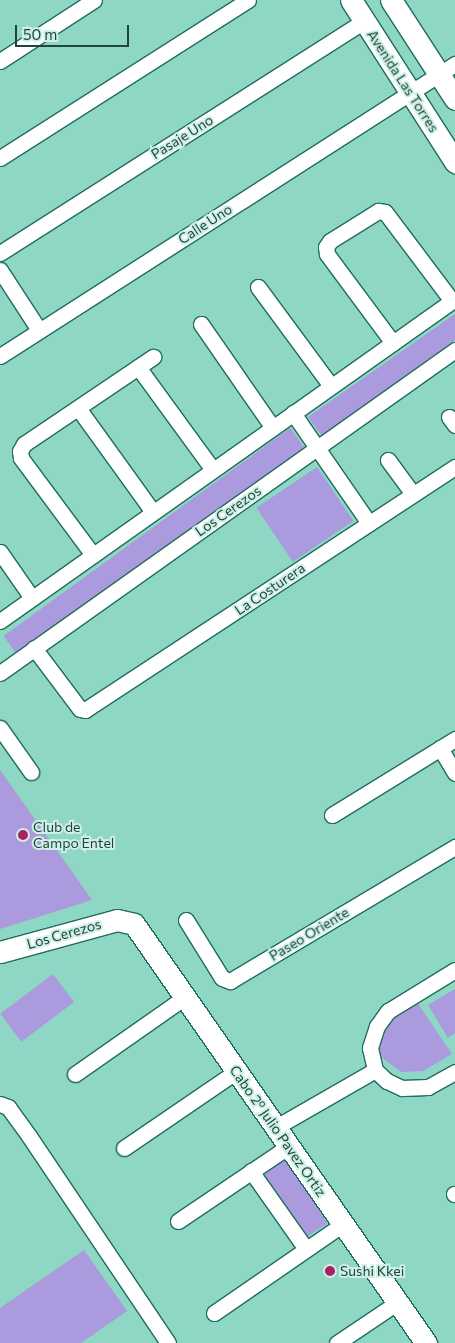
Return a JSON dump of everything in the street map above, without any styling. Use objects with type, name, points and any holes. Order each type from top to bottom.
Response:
[{"type":"street","points":[[0,61],[94,0]]},
{"type":"street","points":[[0,158],[248,0]]},
{"type":"street","name":"Avenida Las Torres","points":[[350,0],[455,162]]},
{"type":"street","points":[[391,0],[447,69],[455,99]]},
{"type":"street","name":"Pasaje Uno","points":[[0,253],[364,22]]},
{"type":"street","name":"Calle Uno","points":[[0,356],[447,69]]},
{"type":"street","points":[[0,621],[153,512],[273,428],[293,413],[393,343],[453,300],[385,212],[375,213],[326,247],[327,254],[393,343]]},
{"type":"street","points":[[0,270],[39,330]]},
{"type":"street","points":[[258,287],[332,386]]},
{"type":"street","points":[[201,324],[273,428]]},
{"type":"street","name":"Los Cerezos","points":[[0,673],[455,350]]},
{"type":"street","points":[[93,555],[20,454],[24,444],[153,357]]},
{"type":"street","points":[[138,367],[213,470]]},
{"type":"street","points":[[78,408],[153,512]]},
{"type":"street","points":[[293,413],[369,523]]},
{"type":"street","points":[[388,460],[413,494]]},
{"type":"street","name":"La Costurera","points":[[34,648],[80,709],[85,710],[455,466]]},
{"type":"street","points":[[0,552],[32,598]]},
{"type":"street","points":[[0,728],[31,772]]},
{"type":"street","points":[[332,815],[455,738]]},
{"type":"street","points":[[440,748],[455,773]]},
{"type":"street","name":"Paseo Oriente","points":[[186,920],[222,978],[230,981],[455,847]]},
{"type":"street","name":"Los Cerezos","points":[[0,952],[117,920],[128,921]]},
{"type":"street","name":"Cabo 2º Julio Pavez Ortiz","points":[[128,921],[137,927],[426,1343]]},
{"type":"street","points":[[455,970],[396,1005],[382,1018],[370,1048],[375,1070],[394,1085],[410,1089],[428,1087],[455,1072]]},
{"type":"street","points":[[75,1074],[185,997]]},
{"type":"street","points":[[276,1127],[375,1070]]},
{"type":"street","points":[[124,1148],[237,1071]]},
{"type":"street","points":[[4,1105],[168,1343]]},
{"type":"street","points":[[178,1221],[289,1146]]},
{"type":"street","points":[[251,1172],[306,1249]]},
{"type":"street","points":[[214,1312],[343,1224]]},
{"type":"street","points":[[337,1343],[398,1302]]},
{"type":"shaded area","points":[[455,314],[455,340],[322,436],[308,417]]},
{"type":"shaded area","points":[[290,428],[306,450],[19,658],[4,636]]},
{"type":"shaded area","points":[[317,467],[353,521],[293,562],[256,508]]},
{"type":"shaded area","name":"Club de Campo Entel","points":[[0,770],[92,900],[0,929]]},
{"type":"shaded area","points":[[53,974],[74,1002],[21,1042],[0,1014]]},
{"type":"shaded area","points":[[455,989],[455,1033],[448,1038],[428,1005]]},
{"type":"shaded area","points":[[415,999],[452,1054],[423,1071],[401,1072],[380,1056],[379,1033],[392,1015]]},
{"type":"shaded area","points":[[285,1158],[327,1223],[304,1239],[262,1173]]},
{"type":"shaded area","points":[[84,1250],[127,1311],[81,1343],[0,1343],[0,1308]]},
{"type":"place","name":"Club de Campo Entel","points":[[23,835]]},
{"type":"place","name":"Sushi Kkei","points":[[330,1271]]}]
